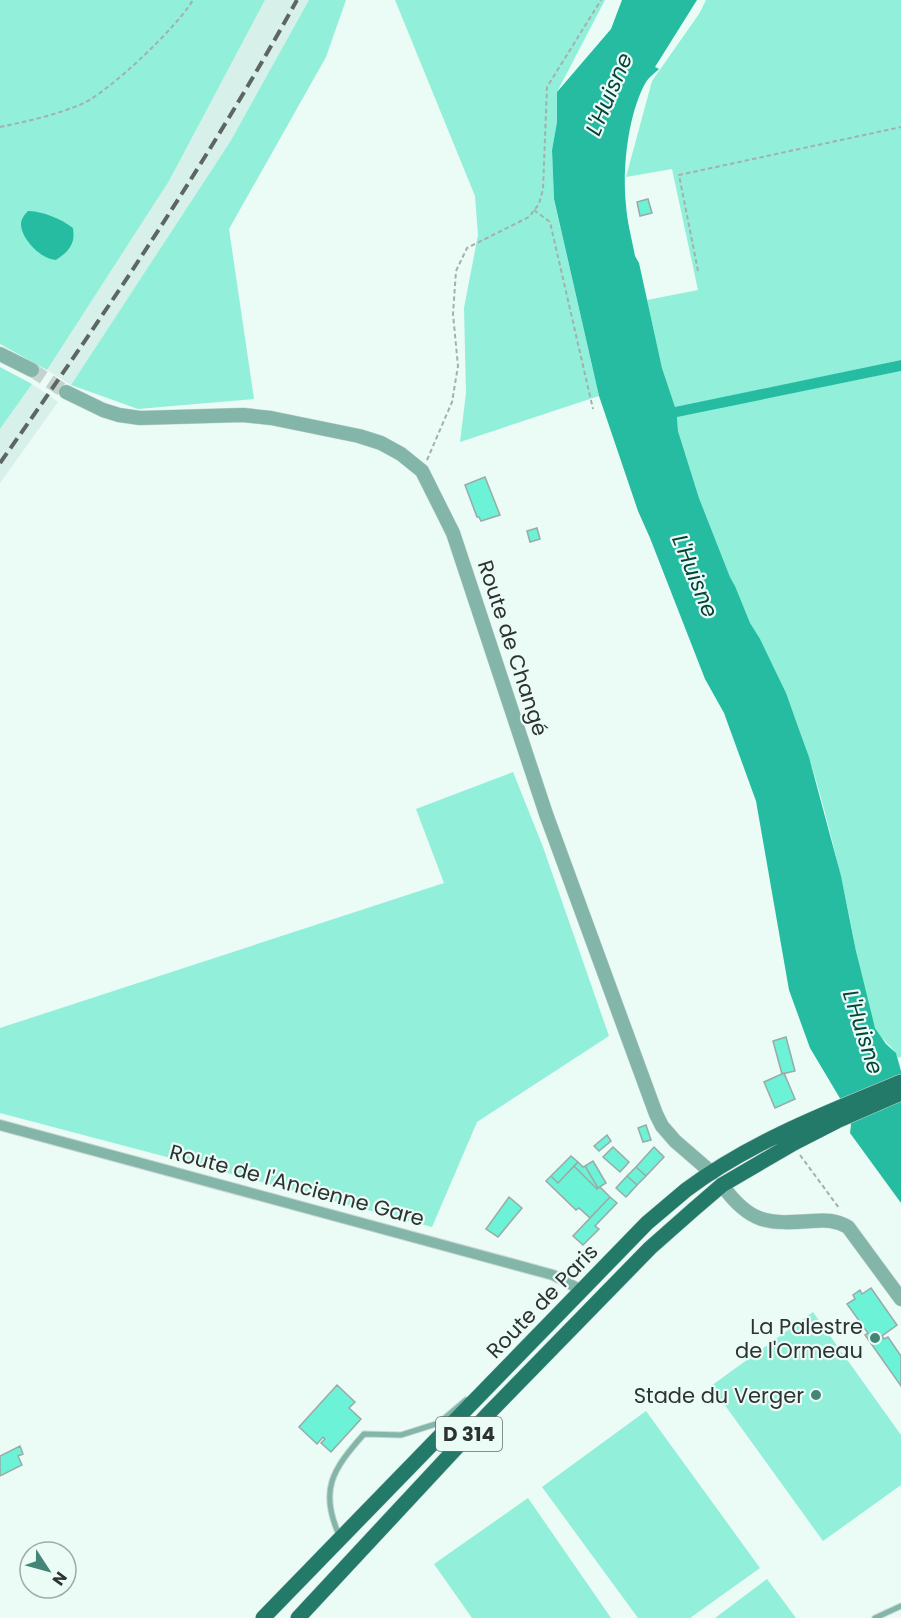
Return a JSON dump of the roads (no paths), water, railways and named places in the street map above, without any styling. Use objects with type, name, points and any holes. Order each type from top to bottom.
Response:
[{"type":"main road","name":"Route de Paris","points":[[263,1618],[647,1223],[687,1190],[717,1179],[794,1143],[834,1116],[901,1082]]},
{"type":"main road","name":"Route de Paris","points":[[298,1618],[487,1415],[717,1179],[750,1151],[834,1116],[901,1093]]},
{"type":"street","points":[[0,354],[33,370]]},
{"type":"street","name":"Route de Changé","points":[[66,392],[119,415],[140,418],[243,415],[271,418],[359,436],[381,443],[401,454],[422,471],[453,533],[546,814],[662,1126],[675,1142],[717,1179],[746,1212],[757,1218],[784,1223],[838,1221],[848,1227],[901,1299]]},
{"type":"street","name":"Route de l'Ancienne Gare","points":[[0,1125],[553,1275],[581,1290]]},
{"type":"lane","points":[[340,1539],[334,1524],[328,1488],[340,1461],[364,1434],[401,1435],[439,1423],[476,1390],[492,1383]]},
{"type":"lane","points":[[875,1618],[901,1606]]},
{"type":"water","name":"L'Huisne","points":[[622,0],[697,0],[655,67],[659,69],[647,80],[640,95],[631,125],[625,175],[628,224],[662,368],[675,407],[901,360],[901,371],[677,417],[678,431],[699,498],[750,623],[786,693],[809,757],[841,876],[875,1028],[886,1044],[896,1053],[901,1071],[901,1203],[850,1133],[851,1125],[841,1100],[810,1048],[789,990],[756,801],[724,713],[705,679],[638,511],[599,396],[554,199],[552,150],[557,122],[557,92],[611,29]]},
{"type":"water","points":[[28,211],[52,216],[73,228],[74,234],[70,247],[56,260],[39,253],[24,236],[21,222]]},
{"type":"tunnel","points":[[32,370],[66,392]]},
{"type":"railway","points":[[0,463],[155,236],[228,119],[297,0]]},
{"type":"place","name":"La Palestre de l'Ormeau","points":[[875,1338]]},
{"type":"place","name":"Stade du Verger","points":[[816,1395]]}]
